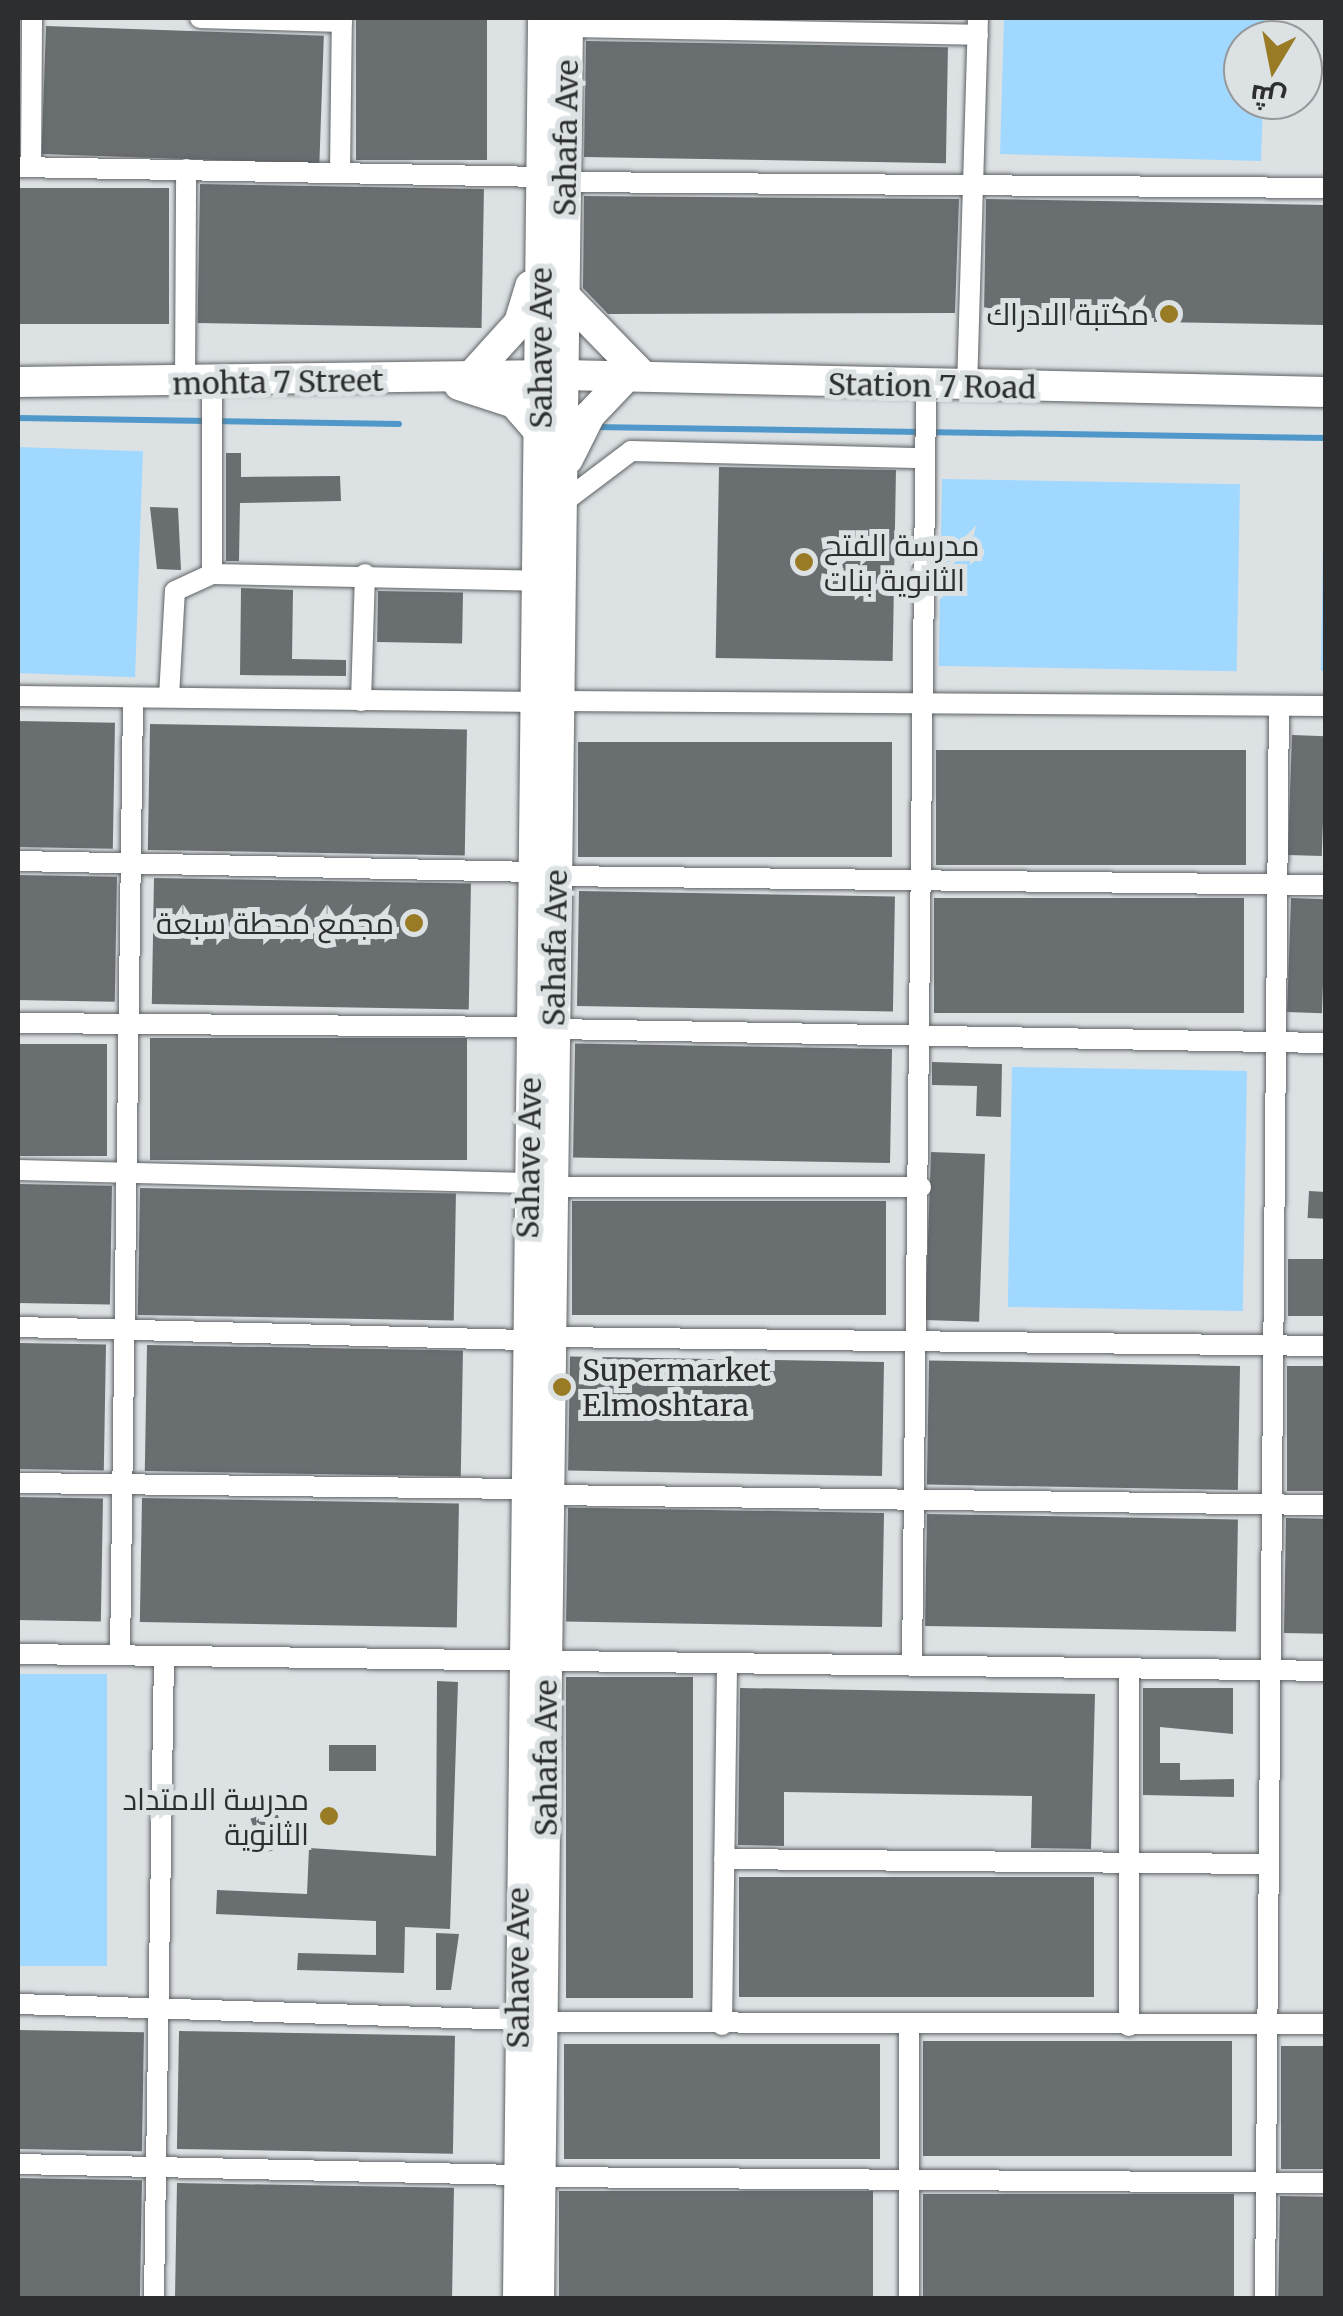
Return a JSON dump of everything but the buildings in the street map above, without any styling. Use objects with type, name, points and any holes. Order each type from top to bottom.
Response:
[{"type":"main road","name":"Sahave Ave","points":[[518,2298],[531,2176],[533,1661],[548,701],[539,581],[541,434],[551,375],[540,214],[553,180],[560,21]]},
{"type":"main road","name":"Sahafa Ave","points":[[548,701],[565,500],[551,375],[564,294],[553,180]]},
{"type":"main road","points":[[471,376],[526,310],[540,214]]},
{"type":"main road","points":[[564,294],[635,376],[590,415],[564,466]]},
{"type":"main road","name":"mohta 7 Street","points":[[18,382],[198,384],[551,375]]},
{"type":"main road","name":"Station 7 Road","points":[[551,375],[968,388],[1326,392]]},
{"type":"main road","points":[[432,377],[514,403],[541,434]]},
{"type":"main road","points":[[531,2176],[540,2298]]},
{"type":"street","points":[[32,18],[24,167],[553,180],[1326,188]]},
{"type":"street","points":[[200,18],[342,20],[340,172]]},
{"type":"street","points":[[560,21],[978,26],[969,184],[968,388]]},
{"type":"street","points":[[186,169],[212,574]]},
{"type":"street","points":[[912,1666],[920,1341],[926,387]]},
{"type":"street","points":[[540,524],[565,500],[631,451],[925,458]]},
{"type":"street","points":[[169,697],[175,591],[212,574],[365,574],[539,581]]},
{"type":"street","points":[[361,701],[365,574]]},
{"type":"street","points":[[18,696],[1326,706]]},
{"type":"street","points":[[120,1655],[132,698]]},
{"type":"street","points":[[1265,2298],[1279,706]]},
{"type":"street","points":[[18,861],[544,874],[1326,885]]},
{"type":"street","points":[[18,1023],[543,1028],[1326,1043]]},
{"type":"street","points":[[18,1170],[539,1185],[921,1187]]},
{"type":"street","points":[[18,1327],[537,1339],[1326,1346]]},
{"type":"street","points":[[18,1482],[1326,1505]]},
{"type":"street","points":[[18,1654],[1326,1671]]},
{"type":"street","points":[[154,2298],[164,1656]]},
{"type":"street","points":[[722,2024],[727,1665]]},
{"type":"street","points":[[1129,1670],[1129,2026]]},
{"type":"street","points":[[724,1859],[1269,1864]]},
{"type":"street","points":[[18,2004],[531,2021],[910,2028],[1326,2024]]},
{"type":"street","points":[[908,2298],[910,2028]]},
{"type":"street","points":[[18,2164],[531,2176],[1326,2183]]},
{"type":"shaded area","points":[[1004,18],[1265,18],[1223,20],[1223,120],[1262,120],[1261,161],[1000,154]]},
{"type":"shaded area","points":[[18,447],[143,451],[135,677],[18,673]]},
{"type":"shaded area","points":[[942,479],[1240,484],[1237,671],[939,666]]},
{"type":"shaded area","points":[[1324,480],[1325,671],[1321,671]]},
{"type":"shaded area","points":[[1012,1067],[1247,1071],[1243,1311],[1008,1307]]},
{"type":"shaded area","points":[[18,1674],[107,1674],[107,1966],[18,1966]]},
{"type":"waterway","points":[[18,418],[399,424]]},
{"type":"waterway","points":[[592,427],[1326,438]]},
{"type":"place","name":"مكتبة الادراك","points":[[1169,314]]},
{"type":"place","name":"مدرسة الفتح الثانوية بنات","points":[[804,562]]},
{"type":"place","name":"مجمع محطة سبعة","points":[[414,923]]},
{"type":"place","name":"Supermarket Elmoshtara","points":[[562,1387]]},
{"type":"place","name":"مدرسة الامتداد الثانوية","points":[[329,1816]]}]
